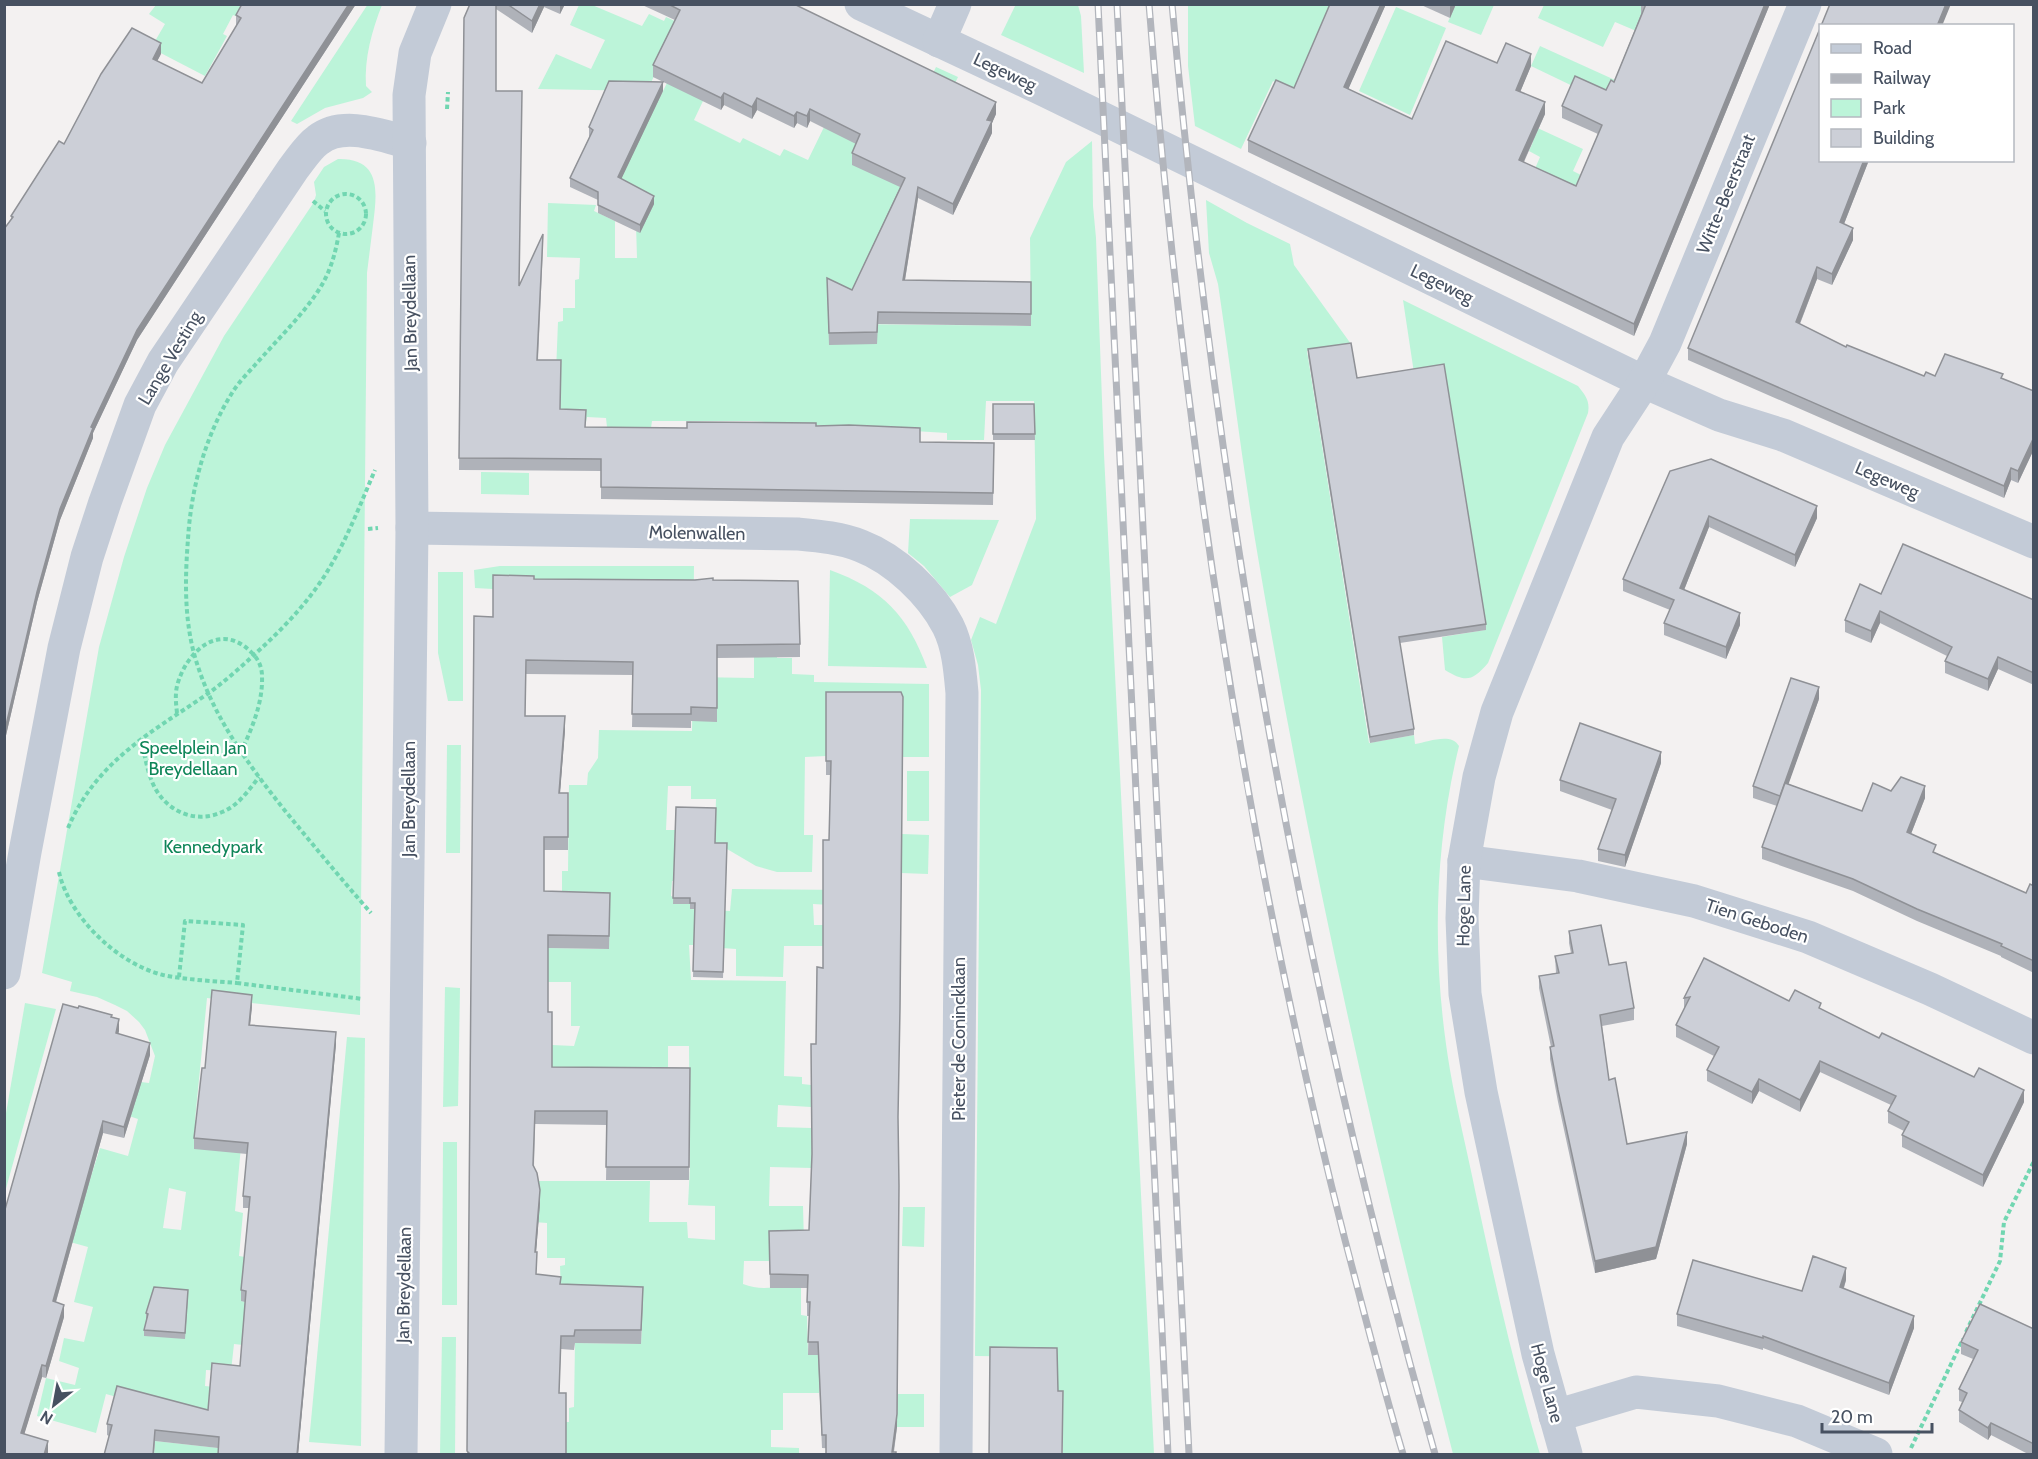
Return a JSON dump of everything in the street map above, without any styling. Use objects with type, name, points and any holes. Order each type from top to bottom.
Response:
[{"type":"street","points":[[410,144],[409,95],[412,69],[415,53],[435,4]]},
{"type":"street","name":"Legeweg","points":[[861,4],[1044,90],[1644,382],[1719,415],[1783,435],[2034,542]]},
{"type":"street","points":[[939,41],[956,4]]},
{"type":"street","name":"Witte-Beerstraat","points":[[1644,382],[1665,343],[1804,4]]},
{"type":"street","name":"Lange Vesting","points":[[4,973],[15,851],[87,557],[140,405],[163,362],[294,169],[318,140],[335,133],[359,131],[375,133],[410,144]]},
{"type":"street","name":"Jan Breydellaan","points":[[401,1455],[412,528],[410,144]]},
{"type":"street","name":"Hoge Lane","points":[[1566,1455],[1538,1354],[1493,1147],[1465,993],[1461,918],[1464,861],[1479,777],[1497,712],[1608,437],[1644,382]]},
{"type":"street","name":"Molenwallen","points":[[412,528],[798,534],[845,541],[874,552],[906,573],[948,625]]},
{"type":"street","name":"Pieter de Conincklaan","points":[[948,625],[956,647],[962,693],[956,1455]]},
{"type":"street","name":"Tien Geboden","points":[[1464,861],[1578,876],[1706,905],[1808,937],[1930,989],[2034,1038]]},
{"type":"street","points":[[1555,1416],[1636,1392],[1718,1401],[1797,1421],[1876,1455]]},
{"type":"path","points":[[447,118],[448,84]]},
{"type":"path","points":[[351,194],[363,202],[365,220],[358,230],[346,234],[339,233],[328,225],[325,211],[331,199],[351,194]]},
{"type":"path","points":[[310,200],[325,211]]},
{"type":"path","points":[[365,220],[373,222]]},
{"type":"path","points":[[339,233],[330,266],[315,296],[234,390],[210,435],[198,476],[188,526],[186,590],[194,655],[217,713],[241,753],[259,777],[310,842],[372,913]]},
{"type":"path","points":[[66,832],[91,786],[114,761],[177,713],[208,694],[255,655],[312,594],[339,550],[376,467]]},
{"type":"path","points":[[177,713],[177,688],[184,668],[194,655],[208,642],[228,638],[238,641],[255,655],[260,664],[262,676],[260,701],[241,753]]},
{"type":"path","points":[[141,739],[150,777],[156,789],[173,809],[185,814],[198,817],[223,812],[246,794],[259,777]]},
{"type":"path","points":[[58,869],[66,894],[76,910],[99,938],[134,963],[164,975],[363,999]]},
{"type":"path","points":[[180,977],[185,921],[243,925],[237,983]]},
{"type":"path","points":[[1908,1455],[2000,1261],[2004,1222],[2034,1161]]},
{"type":"green space","points":[[368,4],[382,5],[372,34],[366,65],[366,86],[372,92],[363,98],[325,108],[297,124],[291,121]]},
{"type":"green space","points":[[1016,4],[1078,5],[1081,16],[1084,73],[1001,35]]},
{"type":"green space","points":[[156,5],[247,5],[240,18],[233,15],[223,34],[227,36],[205,76],[151,48],[165,24],[149,14]]},
{"type":"green space","points":[[579,5],[592,5],[642,26],[649,14],[664,21],[666,17],[679,23],[647,91],[538,89],[556,54],[591,69],[605,40],[570,25]]},
{"type":"green space","points":[[1188,5],[1335,5],[1304,97],[1273,81],[1241,149],[1195,126],[1188,66]]},
{"type":"green space","points":[[1455,5],[1494,5],[1481,35],[1448,22]]},
{"type":"green space","points":[[1544,5],[1681,5],[1679,49],[1615,22],[1603,47],[1538,18]]},
{"type":"green space","points":[[1396,7],[1446,28],[1410,115],[1359,91]]},
{"type":"green space","points":[[1540,46],[1615,80],[1606,102],[1531,66]]},
{"type":"green space","points":[[936,67],[958,77],[841,324],[1031,326],[1030,238],[1066,162],[1092,141],[1104,454],[1154,1454],[1063,1454],[1063,1400],[1056,1400],[1057,1357],[975,1356],[981,690],[978,665],[971,640],[980,617],[996,624],[1036,519],[1034,401],[986,401],[984,440],[947,440],[947,433],[751,421],[652,421],[651,428],[607,427],[606,418],[587,417],[586,422],[549,421],[556,372],[558,322],[563,321],[563,308],[575,308],[575,280],[579,279],[580,258],[547,257],[548,203],[596,205],[594,211],[615,221],[615,258],[637,258],[636,224],[604,180],[651,115],[667,83],[712,82],[694,120],[740,143],[743,138],[780,156],[784,149],[808,160],[825,125],[931,77]]},
{"type":"green space","points":[[1514,117],[1583,149],[1573,171],[1581,175],[1572,195],[1534,171],[1540,157],[1529,151],[1533,142],[1508,130]]},
{"type":"green space","name":"Kennedypark","points":[[338,159],[363,164],[374,180],[375,190],[367,273],[360,1015],[207,998],[195,1120],[243,1125],[235,1211],[243,1213],[239,1256],[245,1257],[241,1301],[247,1302],[243,1345],[234,1344],[231,1371],[206,1370],[205,1386],[223,1388],[219,1426],[106,1394],[96,1433],[37,1416],[46,1378],[75,1385],[79,1368],[59,1361],[64,1338],[84,1342],[93,1307],[74,1302],[88,1247],[70,1242],[100,1148],[128,1156],[138,1119],[129,1116],[141,1082],[149,1083],[155,1056],[145,1030],[127,1011],[97,997],[70,991],[72,982],[42,973],[99,647],[124,557],[147,488],[165,445],[224,336],[314,202],[316,195],[314,182],[324,167]],"holes":[[[169,1188],[186,1192],[181,1230],[163,1228]]]},
{"type":"green space","points":[[1206,200],[1290,244],[1294,265],[1351,344],[1307,351],[1369,743],[1414,735],[1415,744],[1445,739],[1459,746],[1450,786],[1440,867],[1438,949],[1444,1030],[1456,1100],[1490,1257],[1513,1356],[1540,1454],[1453,1454],[1372,1122],[1300,787],[1253,528],[1218,284],[1209,253]]},
{"type":"green space","points":[[1403,300],[1578,386],[1588,402],[1588,413],[1488,663],[1473,677],[1468,678],[1458,677],[1445,670],[1442,637],[1485,630],[1414,373]]},
{"type":"green space","points":[[481,472],[529,473],[529,495],[481,494]]},
{"type":"green space","points":[[910,519],[999,520],[972,585],[950,597],[924,566],[908,553]]},
{"type":"green space","points":[[500,566],[694,566],[693,641],[493,589],[475,588],[474,570]]},
{"type":"green space","points":[[830,570],[865,586],[891,607],[911,633],[927,668],[828,666]]},
{"type":"green space","points":[[438,572],[463,572],[463,701],[448,701],[438,653]]},
{"type":"green space","points":[[754,651],[777,651],[777,658],[792,658],[792,674],[814,675],[814,682],[929,684],[929,757],[902,757],[826,705],[826,756],[805,757],[804,835],[813,835],[812,872],[777,872],[756,866],[727,849],[692,848],[715,829],[716,799],[691,799],[691,786],[668,786],[666,830],[675,830],[674,847],[682,848],[691,882],[672,881],[671,896],[690,904],[690,909],[730,911],[732,889],[848,890],[848,906],[813,904],[814,925],[823,925],[824,946],[784,946],[783,977],[736,976],[736,949],[722,948],[722,945],[689,945],[691,980],[786,981],[784,1076],[802,1077],[802,1084],[811,1085],[811,1107],[778,1105],[777,1127],[812,1128],[812,1168],[770,1167],[769,1206],[803,1206],[804,1243],[769,1261],[744,1261],[743,1284],[765,1288],[801,1282],[801,1315],[807,1316],[808,1355],[820,1355],[819,1393],[783,1393],[783,1430],[771,1430],[771,1447],[799,1448],[799,1454],[549,1454],[550,1422],[569,1422],[569,1408],[574,1407],[575,1343],[641,1344],[642,1323],[561,1290],[560,1266],[565,1265],[565,1258],[547,1258],[547,1223],[534,1222],[540,1203],[533,1181],[650,1181],[649,1222],[687,1222],[688,1238],[715,1240],[715,1206],[688,1205],[689,1046],[668,1046],[668,1071],[552,1070],[552,1045],[574,1046],[580,1026],[571,1026],[571,982],[538,982],[545,948],[609,949],[610,897],[562,897],[562,871],[568,871],[569,785],[587,785],[588,773],[598,758],[599,730],[692,731],[693,677],[754,678]]},
{"type":"green space","points":[[447,745],[461,745],[460,853],[446,853]]},
{"type":"green space","points":[[907,771],[929,771],[929,821],[907,821]]},
{"type":"green space","points":[[902,834],[929,835],[928,874],[901,873]]},
{"type":"green space","points":[[445,987],[460,988],[458,1106],[443,1107]]},
{"type":"green space","points":[[25,1003],[56,1009],[5,1192],[5,1119]]},
{"type":"green space","points":[[347,1037],[365,1038],[361,1446],[309,1442]]},
{"type":"green space","points":[[443,1142],[457,1142],[457,1305],[442,1305]]},
{"type":"green space","points":[[903,1207],[925,1207],[924,1247],[902,1246]]},
{"type":"green space","points":[[442,1337],[456,1337],[455,1454],[440,1454]]},
{"type":"green space","points":[[897,1394],[924,1394],[924,1427],[897,1427]]},
{"type":"green space","points":[[155,1441],[219,1448],[219,1454],[154,1454]]},
{"type":"building","points":[[242,4],[349,4],[137,330],[91,427],[93,428],[60,509],[37,592],[4,734],[4,229],[59,141],[64,144],[101,74],[132,28],[161,43],[153,59],[202,83],[241,18],[236,15]]},
{"type":"building","points":[[470,4],[496,4],[496,91],[522,91],[519,286],[543,234],[537,360],[561,360],[560,409],[586,410],[585,427],[687,428],[687,422],[816,423],[816,426],[920,428],[920,442],[994,443],[993,493],[601,487],[601,459],[459,458],[464,18]]},
{"type":"building","points":[[507,4],[540,4],[532,21]]},
{"type":"building","points":[[668,4],[794,4],[996,102],[987,120],[992,121],[953,204],[918,187],[903,280],[1031,282],[1031,314],[878,312],[877,332],[829,333],[827,278],[852,290],[905,178],[852,153],[860,134],[810,109],[807,116],[797,112],[794,116],[757,98],[752,107],[724,93],[721,98],[653,65],[680,10]]},
{"type":"building","points":[[1330,4],[1381,4],[1344,87],[1412,119],[1446,41],[1497,63],[1506,43],[1531,54],[1516,90],[1545,102],[1519,160],[1576,186],[1602,125],[1562,106],[1575,76],[1606,90],[1611,80],[1614,82],[1646,4],[1765,4],[1634,324],[1248,140],[1276,80],[1294,88]]},
{"type":"building","points":[[1830,4],[1946,4],[1938,24],[1822,24]]},
{"type":"building","points":[[1819,31],[1819,162],[1863,162],[1840,222],[1853,228],[1832,274],[1817,267],[1796,322],[1846,347],[1847,345],[1924,376],[1926,372],[1935,376],[1945,354],[2003,374],[2001,378],[2034,391],[2034,437],[2018,471],[2011,468],[2004,486],[1688,348]]},
{"type":"building","points":[[609,81],[663,82],[618,177],[654,196],[640,225],[598,205],[598,192],[570,178],[593,130],[589,127]]},
{"type":"building","points":[[1351,343],[1357,378],[1444,364],[1486,624],[1399,637],[1414,729],[1370,737],[1308,349]]},
{"type":"building","points":[[993,404],[1034,404],[1035,434],[993,434]]},
{"type":"building","points":[[1711,459],[1817,506],[1795,555],[1709,516],[1680,588],[1740,613],[1726,647],[1664,623],[1674,600],[1623,579],[1670,471]]},
{"type":"building","points":[[1903,544],[2034,600],[2034,673],[1998,657],[1988,679],[1945,661],[1952,647],[1880,611],[1871,631],[1845,620],[1860,584],[1881,594]]},
{"type":"building","points":[[493,575],[534,576],[534,579],[695,580],[713,578],[713,580],[798,581],[800,644],[717,645],[717,708],[691,707],[691,714],[632,714],[633,662],[526,660],[525,716],[565,716],[559,793],[568,793],[568,837],[544,837],[544,891],[610,893],[609,936],[548,935],[548,1012],[552,1012],[552,1067],[690,1068],[689,1167],[606,1167],[607,1111],[535,1111],[533,1165],[540,1190],[535,1252],[537,1252],[536,1274],[561,1277],[560,1284],[643,1287],[641,1330],[575,1330],[574,1336],[561,1336],[559,1393],[566,1393],[566,1455],[471,1455],[467,1451],[474,616],[493,617]]},
{"type":"building","points":[[1791,678],[1819,687],[1780,796],[1753,786]]},
{"type":"building","points":[[826,692],[901,692],[903,697],[897,1414],[892,1452],[896,1452],[896,1455],[826,1455],[826,1435],[822,1435],[818,1342],[808,1342],[810,1302],[807,1302],[808,1275],[770,1274],[769,1231],[809,1230],[812,1154],[811,1044],[816,1044],[817,967],[823,968],[823,840],[829,840],[831,761],[826,761]]},
{"type":"building","points":[[1580,723],[1661,752],[1625,855],[1598,849],[1616,799],[1560,780]]},
{"type":"building","points":[[1901,777],[1925,786],[1907,832],[1936,845],[1933,852],[2026,893],[2030,884],[2034,886],[2034,961],[2001,946],[2002,944],[1917,909],[1853,879],[1762,847],[1785,783],[1862,811],[1873,783],[1891,791]]},
{"type":"building","points":[[676,807],[716,808],[715,843],[727,843],[723,972],[693,971],[695,903],[690,903],[690,898],[673,898]]},
{"type":"building","points":[[1601,925],[1609,965],[1626,962],[1634,1008],[1600,1015],[1609,1080],[1615,1078],[1627,1144],[1687,1132],[1656,1247],[1595,1261],[1558,1090],[1550,1047],[1554,1046],[1539,976],[1559,973],[1555,956],[1573,953],[1569,931]]},
{"type":"building","points":[[1704,958],[1789,1001],[1795,990],[1821,1003],[1819,1008],[1879,1038],[1882,1033],[1974,1077],[1979,1068],[2024,1090],[1983,1175],[1902,1135],[1909,1122],[1888,1111],[1896,1096],[1820,1061],[1800,1100],[1759,1079],[1752,1092],[1707,1070],[1719,1047],[1676,1025],[1690,997],[1684,998]]},
{"type":"building","points":[[212,990],[252,995],[249,1025],[336,1032],[297,1455],[218,1455],[219,1437],[155,1430],[153,1455],[104,1455],[112,1425],[107,1424],[117,1386],[208,1410],[212,1363],[240,1366],[246,1291],[241,1290],[250,1197],[243,1196],[248,1143],[194,1138],[202,1068],[205,1068]]},
{"type":"building","points":[[63,1004],[112,1015],[111,1017],[119,1019],[116,1033],[150,1043],[124,1127],[103,1121],[53,1301],[64,1305],[46,1366],[42,1365],[21,1433],[48,1441],[44,1455],[4,1455],[4,1213]]},
{"type":"building","points":[[1813,1256],[1846,1268],[1840,1287],[1914,1316],[1889,1383],[1763,1336],[1763,1338],[1677,1314],[1693,1260],[1802,1291]]},
{"type":"building","points":[[154,1287],[188,1290],[185,1333],[144,1330],[148,1314],[146,1313]]},
{"type":"building","points":[[1980,1304],[2034,1329],[2034,1444],[1991,1423],[1988,1428],[1959,1410],[1967,1393],[1959,1389],[1978,1350],[1961,1342]]},
{"type":"building","points":[[990,1347],[1057,1348],[1058,1391],[1063,1391],[1062,1455],[989,1455]]},
{"type":"railway","points":[[1098,4],[1168,1454]]},
{"type":"railway","points":[[1117,4],[1189,1454]]},
{"type":"railway","points":[[1149,4],[1179,316],[1198,472],[1246,781],[1308,1088],[1380,1375],[1403,1454]]},
{"type":"railway","points":[[1172,4],[1190,188],[1213,371],[1239,553],[1270,735],[1304,917],[1344,1097],[1387,1276],[1435,1454]]},
{"type":"park label","name":"Speelplein Jan Breydellaan","points":[[193,758]]}]
